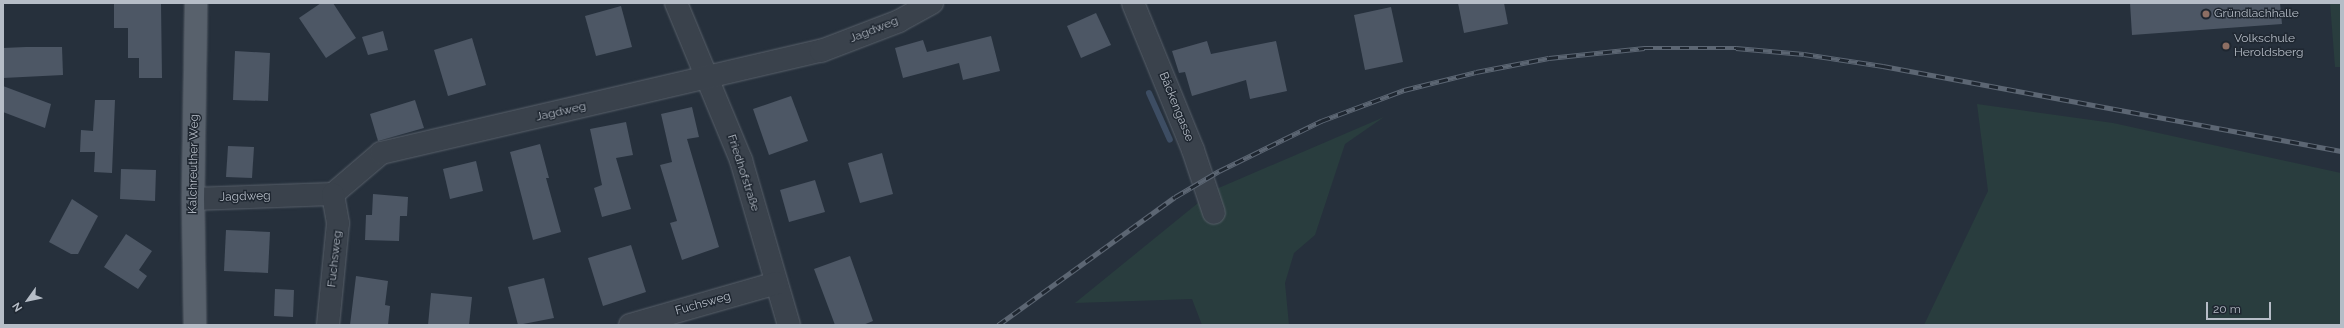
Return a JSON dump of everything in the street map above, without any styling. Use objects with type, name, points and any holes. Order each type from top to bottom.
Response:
[{"type":"main road","name":"Kalchreuther Weg","points":[[195,325],[193,199],[196,3]]},
{"type":"street","name":"Friedhofstraße","points":[[676,3],[741,160],[789,325]]},
{"type":"street","name":"Jagdweg","points":[[193,199],[333,194],[381,153],[707,79],[821,51],[899,21],[932,3]]},
{"type":"street","name":"Bäckengasse","points":[[1133,3],[1193,150],[1214,213]]},
{"type":"street","name":"Fuchsweg","points":[[328,325],[338,223],[333,194]]},
{"type":"street","name":"Fuchsweg","points":[[630,325],[776,283]]},
{"type":"green space","points":[[2330,3],[2341,3],[2341,67],[2335,67]]},
{"type":"green space","points":[[1977,104],[2113,123],[2341,173],[2341,325],[1924,325],[1988,191]]},
{"type":"green space","points":[[1384,117],[1345,144],[1315,235],[1294,253],[1285,283],[1289,325],[1202,325],[1192,299],[1075,303],[1214,190]]},
{"type":"building","points":[[114,3],[161,3],[162,78],[139,78],[139,58],[128,58],[128,28],[114,28]]},
{"type":"building","points":[[321,3],[333,3],[356,38],[326,58],[299,18]]},
{"type":"building","points":[[1458,3],[1504,3],[1508,24],[1464,33]]},
{"type":"building","name":"Gründlachhalle","points":[[2130,3],[2280,3],[2282,24],[2132,35]]},
{"type":"building","points":[[621,6],[632,47],[596,56],[585,16]]},
{"type":"building","points":[[1391,7],[1403,62],[1365,70],[1354,15]]},
{"type":"building","points":[[1096,13],[1111,45],[1081,58],[1067,26]]},
{"type":"building","points":[[383,31],[388,50],[368,55],[362,37]]},
{"type":"building","points":[[991,36],[1000,71],[963,80],[959,63],[903,78],[895,48],[923,40],[927,52]]},
{"type":"building","points":[[472,38],[486,85],[448,96],[434,50]]},
{"type":"building","points":[[1207,41],[1211,54],[1276,41],[1287,91],[1250,99],[1246,80],[1192,96],[1185,72],[1179,73],[1172,51]]},
{"type":"building","points":[[62,47],[63,75],[3,78],[3,48]]},
{"type":"building","points":[[235,51],[270,53],[268,101],[233,100]]},
{"type":"building","points":[[3,86],[51,104],[45,128],[3,112]]},
{"type":"building","points":[[791,96],[808,141],[769,155],[753,109]]},
{"type":"building","points":[[95,100],[115,100],[112,173],[94,172],[95,152],[80,152],[81,130],[93,131]]},
{"type":"building","points":[[415,100],[424,128],[378,141],[370,114]]},
{"type":"building","points":[[692,107],[699,137],[687,139],[719,247],[682,260],[670,223],[677,221],[660,165],[672,162],[661,114]]},
{"type":"building","points":[[626,122],[633,155],[616,158],[631,209],[602,217],[594,188],[602,185],[590,129]]},
{"type":"building","points":[[540,144],[549,178],[546,178],[561,232],[533,240],[510,152]]},
{"type":"building","points":[[228,146],[254,147],[252,178],[226,177]]},
{"type":"building","points":[[882,153],[893,194],[860,203],[848,163]]},
{"type":"building","points":[[476,161],[483,191],[450,199],[443,169]]},
{"type":"building","points":[[121,169],[156,170],[155,201],[120,199]]},
{"type":"building","points":[[815,180],[825,212],[789,222],[780,190]]},
{"type":"building","points":[[373,194],[408,197],[407,216],[400,216],[399,241],[365,240],[366,215],[372,215]]},
{"type":"building","points":[[72,199],[98,216],[78,254],[71,254],[49,242]]},
{"type":"building","points":[[226,230],[270,232],[268,273],[224,271]]},
{"type":"building","points":[[126,234],[152,251],[139,270],[147,276],[138,289],[104,267]]},
{"type":"building","points":[[631,245],[646,292],[603,306],[588,258]]},
{"type":"building","points":[[850,256],[873,321],[863,325],[835,325],[814,269]]},
{"type":"building","points":[[356,276],[388,281],[385,305],[390,306],[388,325],[350,325]]},
{"type":"building","points":[[544,278],[554,318],[518,325],[508,287]]},
{"type":"building","points":[[275,289],[294,290],[293,317],[274,316]]},
{"type":"building","points":[[431,293],[472,297],[469,325],[428,325]]},
{"type":"waterway","points":[[1149,93],[1170,140]]},
{"type":"railway","points":[[998,325],[1175,197],[1219,171],[1321,121],[1404,90],[1476,72],[1549,58],[1644,48],[1736,48],[1804,54],[1883,66],[2341,151]]},
{"type":"place","name":"Gründlachhalle","points":[[2206,14]]},
{"type":"place","name":"Volkschule Heroldsberg","points":[[2226,46]]}]
